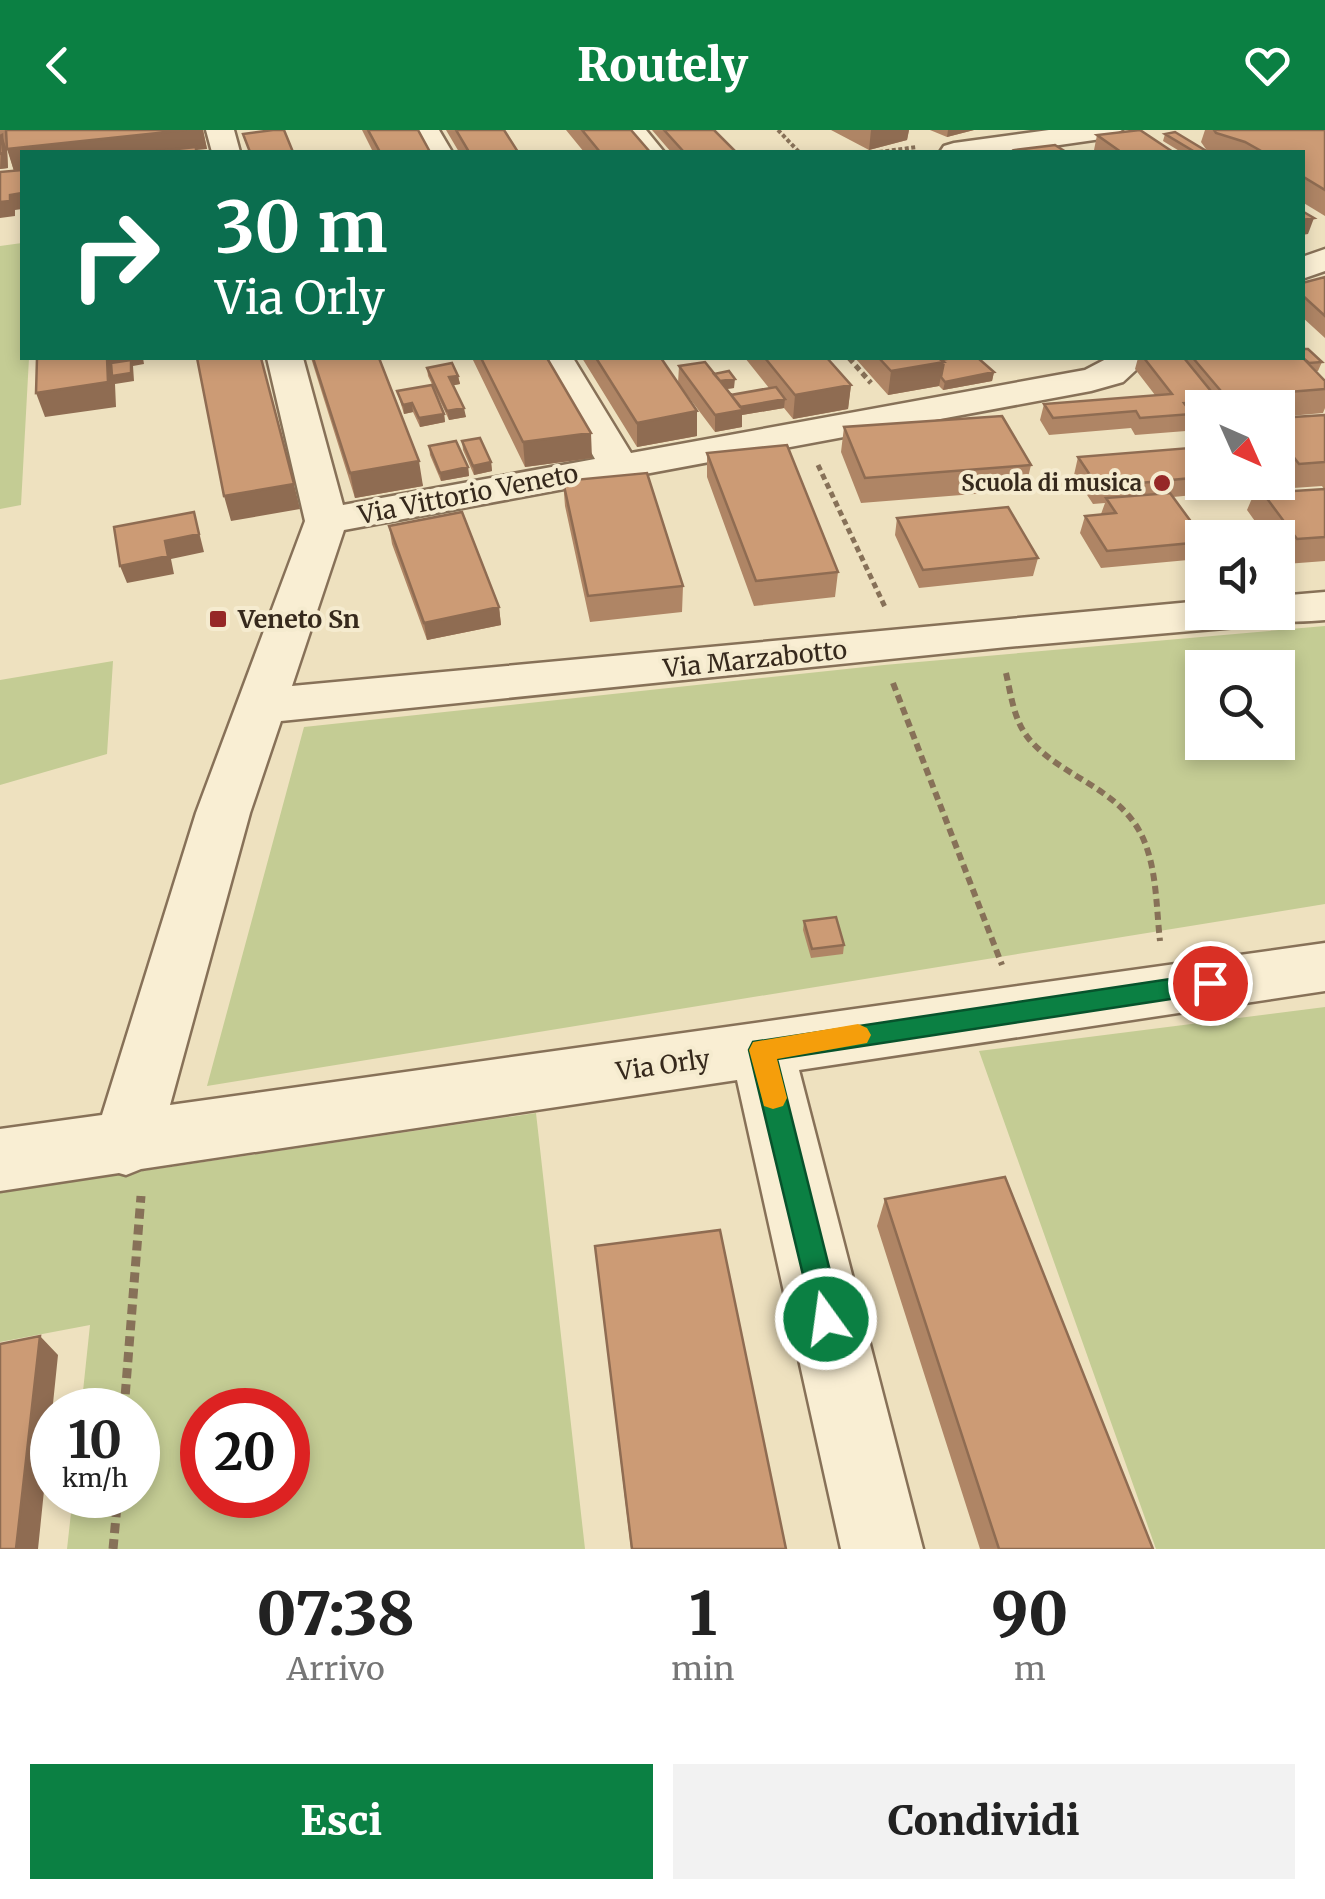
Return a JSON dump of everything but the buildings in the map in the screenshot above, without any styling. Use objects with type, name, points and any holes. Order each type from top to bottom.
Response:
[{"type":"street","points":[[632,130],[648,150]]},
{"type":"street","points":[[968,150],[1108,130]]},
{"type":"street","points":[[286,360],[326,521]]},
{"type":"street","points":[[556,360],[619,466]]},
{"type":"street","name":"Via Vittorio Veneto","points":[[126,1144],[224,812],[326,521],[619,466],[866,404],[1101,378],[1128,360]]},
{"type":"street","points":[[1295,609],[1325,606]]},
{"type":"street","name":"Via Marzabotto","points":[[263,706],[1185,617]]},
{"type":"street","name":"Via Orly","points":[[0,1160],[1325,967]]},
{"type":"street","points":[[762,1050],[882,1549]]},
{"type":"path","points":[[778,130],[797,150]]},
{"type":"path","points":[[894,150],[924,146]]},
{"type":"path","points":[[1007,632],[1004,666],[1014,707],[1029,738],[1123,808],[1141,834],[1154,878],[1162,956]]},
{"type":"path","points":[[126,1144],[143,1171],[126,1388]]},
{"type":"path","points":[[114,1549],[116,1518]]},
{"type":"green space","points":[[20,243],[20,360],[29,360],[21,505],[0,509],[0,246]]},
{"type":"green space","points":[[1325,626],[1325,904],[207,1086],[304,727],[884,665]]},
{"type":"green space","points":[[113,661],[107,754],[0,785],[0,680]]},
{"type":"green space","points":[[1325,1007],[1325,1549],[1156,1549],[979,1051]]},
{"type":"green space","points":[[536,1113],[585,1549],[67,1549],[70,1518],[160,1518],[160,1388],[83,1388],[90,1325],[0,1342],[0,1192]]},
{"type":"slow traffic","points":[[773,1098],[762,1050],[858,1035]]},
{"type":"place","name":"Scuola di musica","points":[[1162,483]]},
{"type":"place","name":"Veneto Sn","points":[[218,619]]},
{"type":"route","points":[[826,1319],[762,1050],[1210,983]]}]
